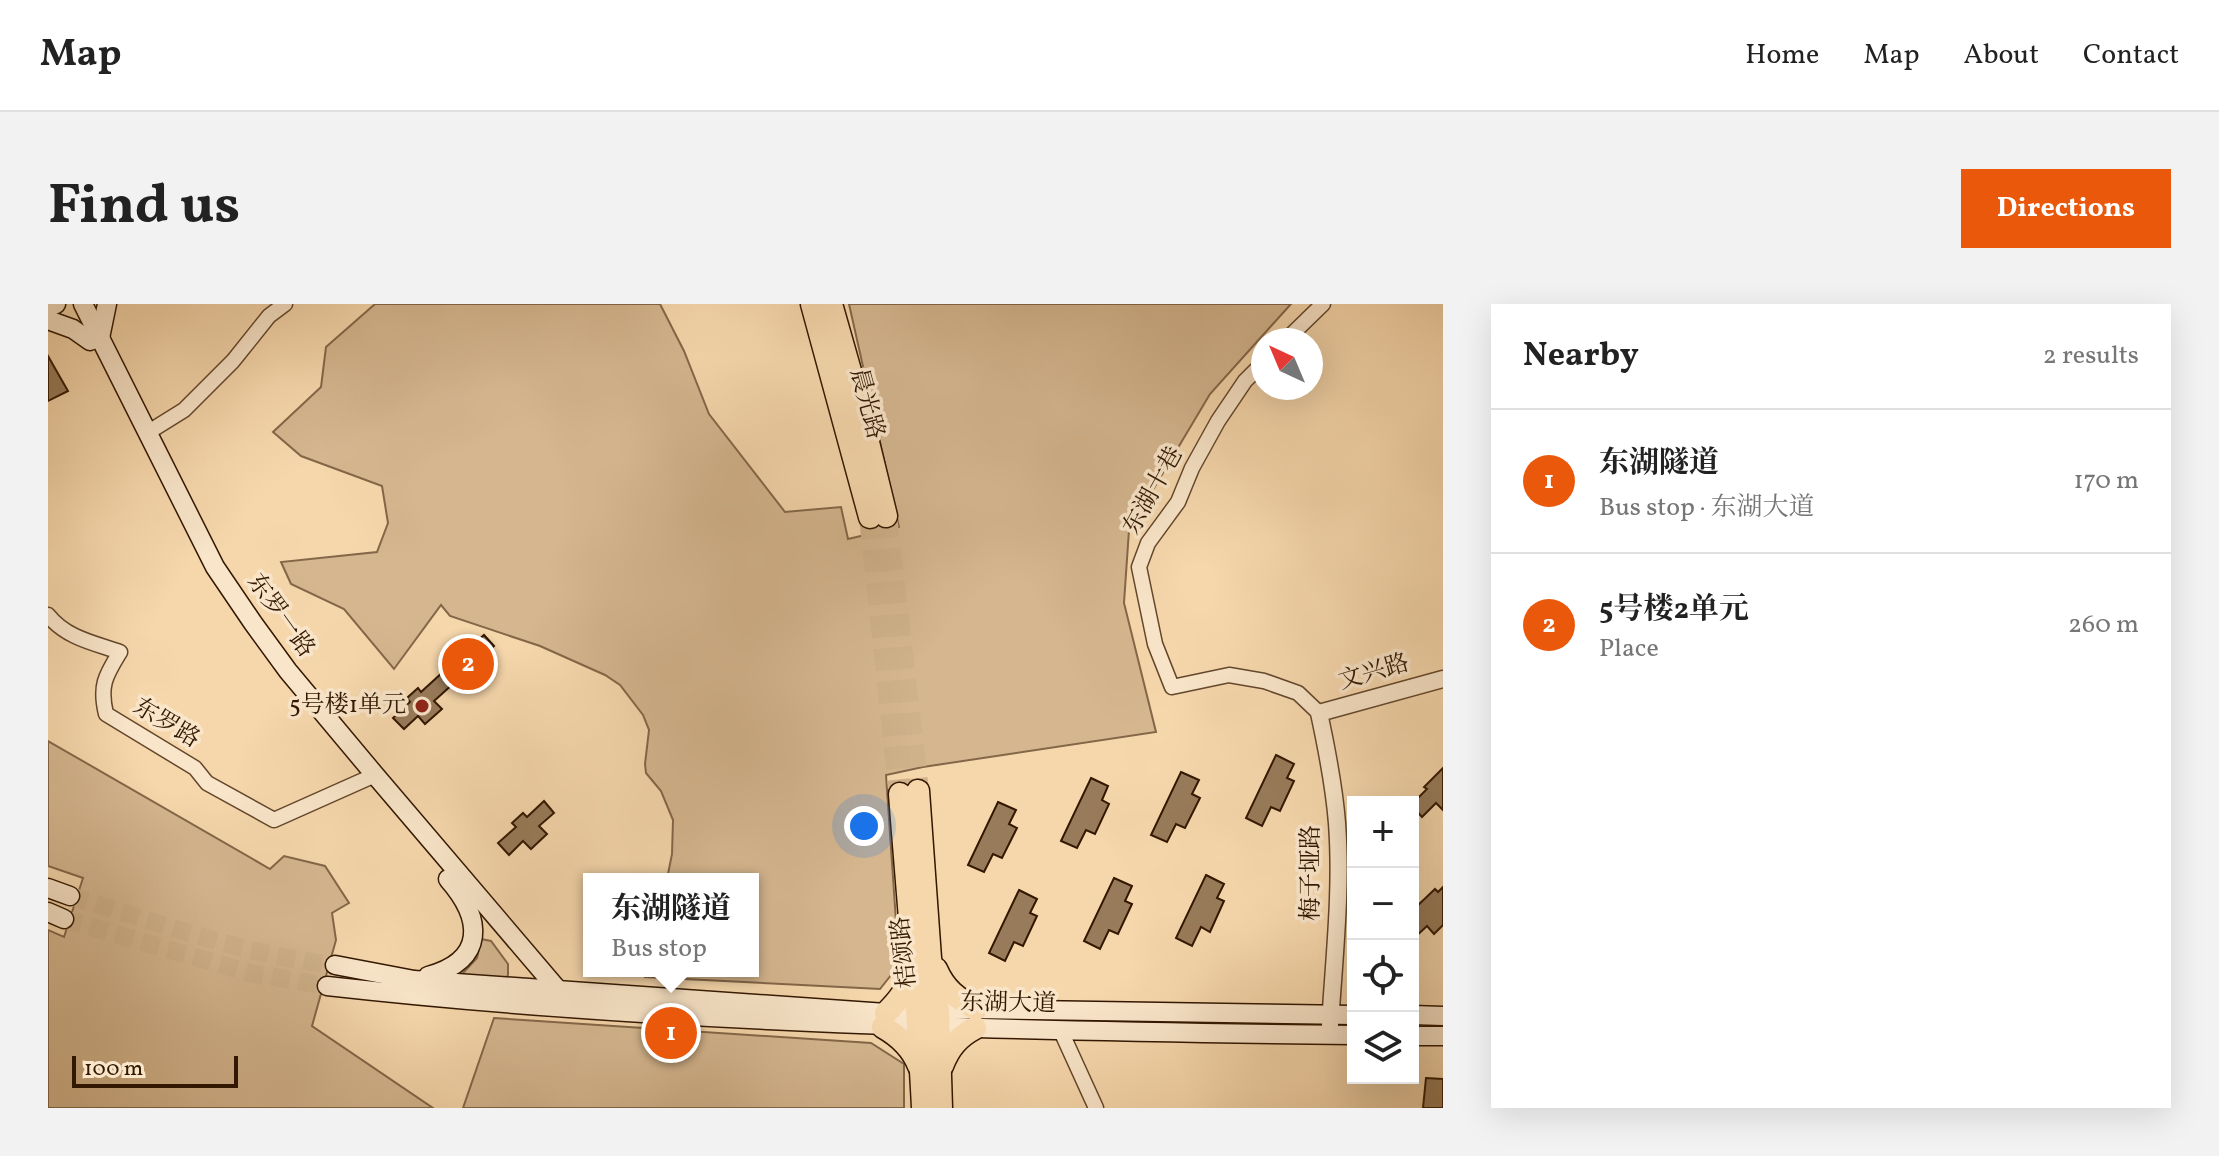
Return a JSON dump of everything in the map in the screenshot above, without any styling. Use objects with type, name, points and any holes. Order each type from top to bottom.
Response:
[{"type":"main road","points":[[48,308],[56,304]]},
{"type":"main road","name":"东罗一路","points":[[72,304],[147,433],[215,567],[288,671],[461,894],[475,929],[473,945],[459,963],[448,970],[414,980]]},
{"type":"main road","name":"东罗一路","points":[[83,304],[95,339],[207,572],[281,677],[559,991]]},
{"type":"main road","points":[[48,320],[95,339],[107,304]]},
{"type":"main road","name":"晨光路","points":[[812,304],[878,517],[854,385],[831,304]]},
{"type":"main road","name":"桔颂路","points":[[909,793],[931,1071],[941,1108]]},
{"type":"main road","points":[[48,888],[70,896]]},
{"type":"main road","points":[[922,962],[976,1019],[931,1071],[884,1020],[908,988],[922,962]]},
{"type":"main road","name":"东湖大道","points":[[335,965],[414,980],[884,1020]]},
{"type":"main road","name":"东湖大道","points":[[327,986],[445,999],[884,1020],[1347,1015]]},
{"type":"main road","points":[[1419,1015],[1443,1016]]},
{"type":"main road","name":"东湖大道","points":[[976,1019],[1060,1029],[1347,1035]]},
{"type":"main road","points":[[1419,1036],[1443,1036]]},
{"type":"main road","name":"桔颂路","points":[[923,1108],[931,1071]]},
{"type":"street","points":[[147,433],[184,410],[233,361],[269,316],[285,304]]},
{"type":"street","points":[[1298,328],[1323,304]]},
{"type":"street","name":"东湖十巷","points":[[1251,375],[1218,421],[1192,468],[1178,502],[1148,543],[1139,567],[1155,644],[1172,687],[1229,675],[1264,681],[1298,693],[1319,713]]},
{"type":"street","name":"东罗路","points":[[48,615],[70,635],[120,652],[104,680],[102,698],[106,714],[195,768],[207,783],[274,820],[369,778]]},
{"type":"street","name":"文兴路","points":[[1319,713],[1443,679]]},
{"type":"street","name":"梅子垭路","points":[[1319,713],[1333,781],[1337,825],[1339,890],[1330,1035]]},
{"type":"street","points":[[1060,1029],[1096,1108]]},
{"type":"shaded area","points":[[375,304],[660,304],[684,351],[709,414],[785,512],[841,507],[848,539],[899,527],[849,304],[1291,304],[1269,328],[1251,328],[1251,348],[1210,394],[1129,530],[1124,603],[1156,732],[886,775],[899,965],[880,989],[645,977],[759,977],[759,873],[668,873],[673,820],[661,791],[646,773],[649,730],[643,715],[620,685],[605,675],[540,646],[450,616],[441,605],[394,669],[344,609],[291,584],[281,562],[377,552],[388,523],[382,486],[301,456],[273,432],[321,387],[326,347]]},
{"type":"shaded area","points":[[48,741],[270,869],[284,856],[325,866],[349,903],[332,913],[336,940],[312,1026],[433,1108],[48,1108],[48,930],[64,937],[83,878],[48,866]]},
{"type":"shaded area","points":[[481,939],[491,941],[508,964],[508,975],[504,980],[463,978],[463,973],[477,958]]},
{"type":"shaded area","points":[[494,1018],[871,1043],[904,1064],[904,1108],[463,1108]]},
{"type":"building","points":[[48,356],[68,391],[48,401]]},
{"type":"building","points":[[484,635],[494,646],[480,659],[487,668],[471,682],[464,674],[434,701],[442,709],[425,724],[418,716],[404,729],[393,718],[410,702],[407,698],[418,688],[421,692],[456,660],[453,656],[464,646],[467,650]]},
{"type":"building","points":[[1276,755],[1294,764],[1287,778],[1294,781],[1280,811],[1271,807],[1262,826],[1246,818]]},
{"type":"building","points":[[1443,768],[1443,810],[1436,803],[1422,817],[1419,814],[1419,797],[1427,789],[1424,787]]},
{"type":"building","points":[[1181,772],[1199,780],[1192,794],[1200,798],[1185,828],[1176,824],[1167,842],[1151,835]]},
{"type":"building","points":[[1091,778],[1108,786],[1102,800],[1109,804],[1095,834],[1086,830],[1077,848],[1061,841]]},
{"type":"building","points":[[544,801],[554,813],[539,826],[547,834],[531,849],[523,841],[509,855],[498,843],[516,827],[512,823],[523,813],[527,817]]},
{"type":"building","points":[[998,802],[1016,810],[1009,824],[1017,828],[1002,858],[993,854],[984,872],[968,865]]},
{"type":"building","points":[[1206,875],[1224,884],[1217,898],[1224,901],[1210,932],[1201,927],[1192,946],[1176,938]]},
{"type":"building","points":[[1114,878],[1132,886],[1125,901],[1132,904],[1118,934],[1109,930],[1100,949],[1084,941]]},
{"type":"building","points":[[1443,887],[1443,925],[1434,934],[1427,926],[1419,933],[1419,904],[1435,889],[1438,892]]},
{"type":"building","points":[[1019,890],[1037,899],[1030,913],[1037,916],[1023,946],[1014,942],[1005,961],[989,953]]},
{"type":"building","points":[[1426,1078],[1443,1079],[1443,1108],[1423,1108]]},
{"type":"tunnel","points":[[886,516],[918,791]]},
{"type":"tunnel","points":[[870,517],[900,794]]},
{"type":"tunnel","points":[[70,896],[234,946],[335,965]]},
{"type":"tunnel","points":[[64,919],[250,973],[327,986]]},
{"type":"place","name":"5号楼2单元","points":[[468,664]]},
{"type":"place","name":"5号楼1单元","points":[[422,706]]},
{"type":"place","name":"东湖隧道","points":[[671,1033]]}]
